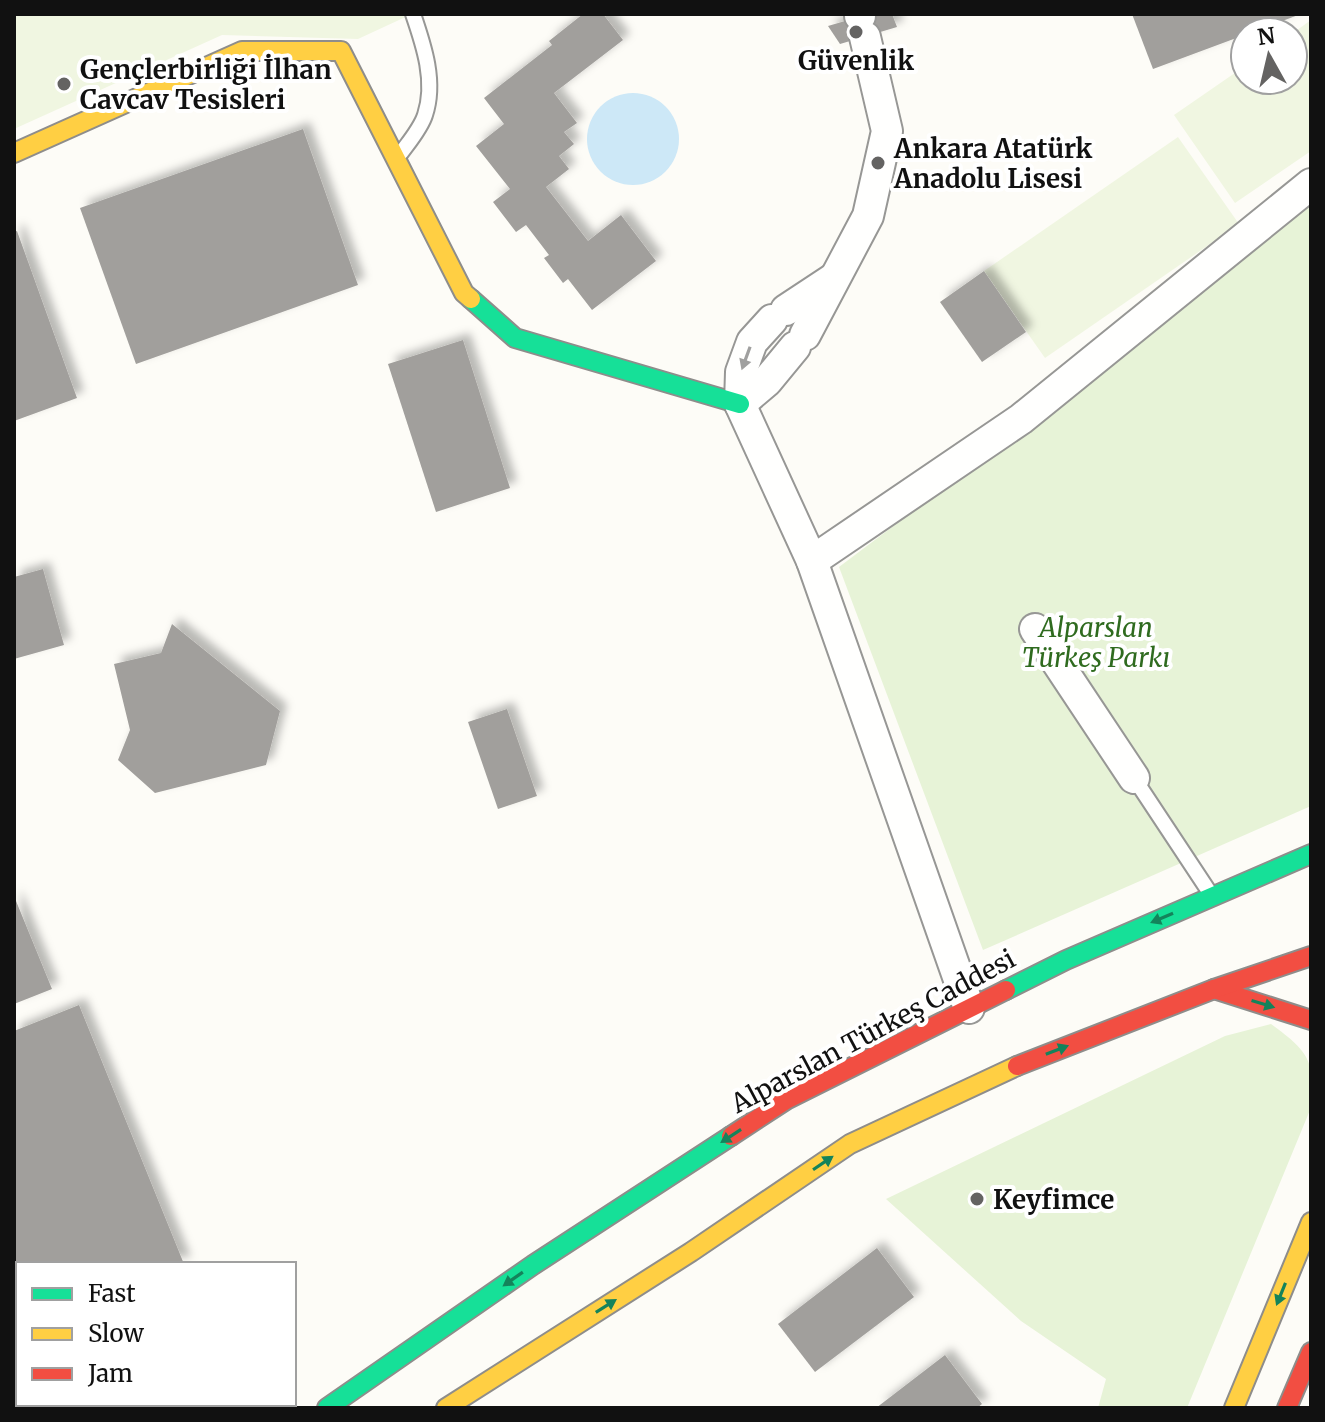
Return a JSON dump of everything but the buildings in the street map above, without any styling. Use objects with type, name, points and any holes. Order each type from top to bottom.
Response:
[{"type":"main road","points":[[14,153],[242,51],[341,51],[464,293],[515,338],[740,404]]},
{"type":"main road","name":"Alparslan Türkeş Caddesi","points":[[327,1408],[533,1265],[786,1100],[1066,960],[1311,854]]},
{"type":"main road","points":[[446,1408],[691,1252],[850,1144],[1034,1058],[1214,989],[1311,956]]},
{"type":"main road","points":[[1214,989],[1311,1020]]},
{"type":"main road","points":[[1234,1408],[1311,1222]]},
{"type":"main road","points":[[1287,1408],[1311,1352]]},
{"type":"street","points":[[740,404],[767,381],[800,341],[868,216],[887,131],[862,22]]},
{"type":"street","points":[[812,561],[1021,419],[1311,184]]},
{"type":"street","points":[[833,279],[779,315],[752,342],[741,372],[740,404],[812,561],[969,1008]]},
{"type":"street","points":[[1035,629],[1134,778]]},
{"type":"lane","points":[[396,160],[425,117],[429,91],[424,47],[413,14]]},
{"type":"lane","points":[[1134,778],[1213,897]]},
{"type":"green space","name":"Gençlerbirliği İlhan Cavcav Tesisleri","points":[[14,14],[412,14],[358,39],[222,35],[14,129]]},
{"type":"green space","points":[[1311,20],[1311,151],[1235,203],[1174,115],[1229,77],[1229,96],[1309,96]]},
{"type":"green space","points":[[1178,137],[1239,224],[1045,358],[984,271]]},
{"type":"green space","name":"Alparslan Türkeş Parkı","points":[[1311,204],[1311,806],[983,950],[839,567],[1167,320]]},
{"type":"green space","points":[[1271,1024],[1294,1042],[1307,1059],[1312,1079],[1310,1110],[1187,1408],[1098,1408],[1106,1379],[1021,1321],[886,1199],[1225,1036]]},
{"type":"water","points":[[633,93],[651,96],[666,106],[676,121],[679,139],[676,157],[666,172],[651,182],[633,185],[615,182],[600,172],[590,157],[587,139],[590,121],[600,106],[615,96]]},
{"type":"traffic: fast","points":[[471,299],[515,338],[740,404]]},
{"type":"traffic: fast","points":[[1006,990],[1066,960],[1311,854]]},
{"type":"traffic: fast","points":[[327,1408],[533,1265],[731,1136]]},
{"type":"traffic: slow","points":[[14,153],[242,51],[341,51],[464,293],[471,299]]},
{"type":"traffic: slow","points":[[446,1408],[691,1252],[850,1144],[1017,1066]]},
{"type":"traffic: slow","points":[[1234,1408],[1311,1222]]},
{"type":"traffic: jam","points":[[1017,1066],[1214,989],[1311,956]]},
{"type":"traffic: jam","points":[[1214,989],[1311,1020]]},
{"type":"traffic: jam","points":[[731,1136],[786,1100],[1006,990]]},
{"type":"traffic: jam","points":[[1287,1408],[1311,1352]]},
{"type":"place","name":"Güvenlik","points":[[856,32]]},
{"type":"place","name":"Gençlerbirliği İlhan Cavcav Tesisleri","points":[[64,84]]},
{"type":"place","name":"Ankara Atatürk Anadolu Lisesi","points":[[878,163]]},
{"type":"place","name":"Keyfimce","points":[[977,1199]]}]
